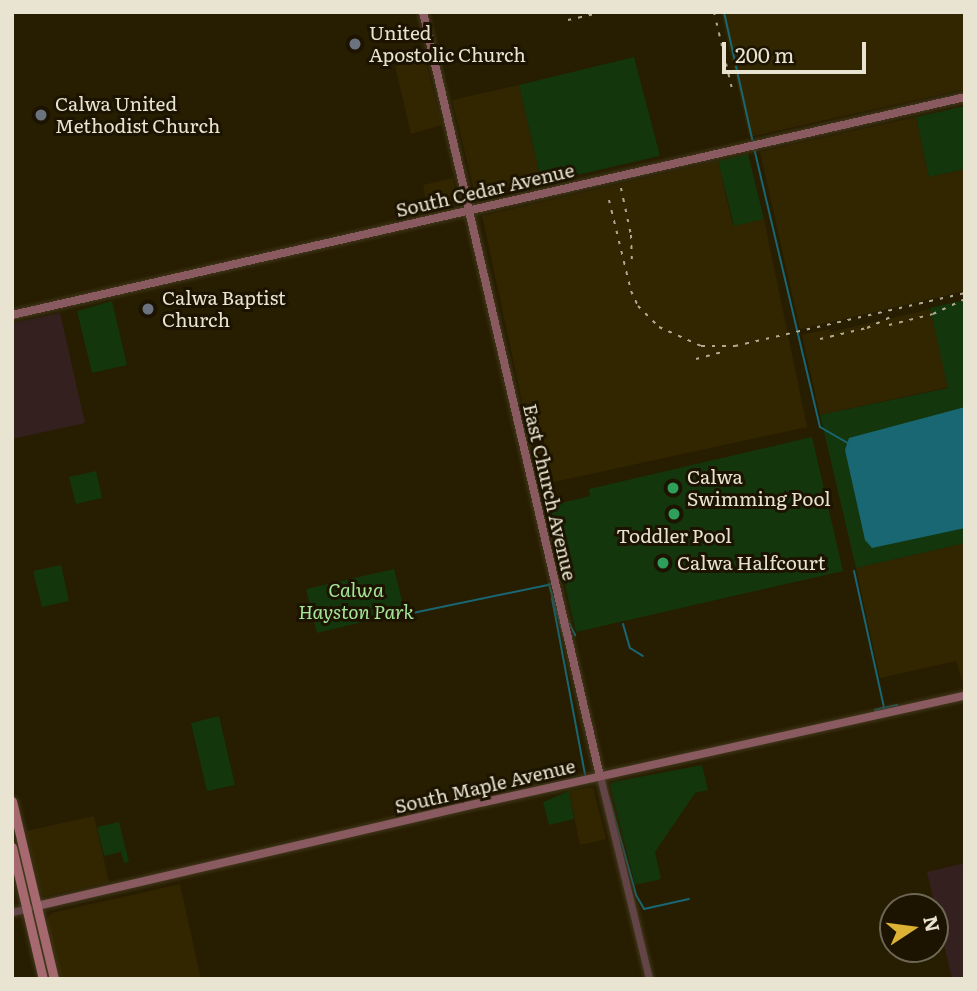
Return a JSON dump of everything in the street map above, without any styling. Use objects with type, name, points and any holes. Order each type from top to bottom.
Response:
[{"type":"main road","name":"East Church Avenue","points":[[423,12],[600,776]]},
{"type":"main road","name":"South Cedar Avenue","points":[[12,315],[965,97]]},
{"type":"main road","name":"South Maple Avenue","points":[[37,906],[600,776],[965,696]]},
{"type":"main road","points":[[12,801],[54,979]]},
{"type":"main road","points":[[12,847],[43,979]]},
{"type":"street","name":"East Church Avenue","points":[[600,776],[649,979]]},
{"type":"street","name":"South Maple Avenue","points":[[12,912],[37,906]]},
{"type":"shaded area","points":[[721,12],[965,12],[965,89],[749,137]]},
{"type":"shaded area","points":[[425,59],[442,125],[411,134],[395,66]]},
{"type":"shaded area","points":[[519,85],[542,183],[476,198],[452,100]]},
{"type":"shaded area","points":[[916,117],[929,177],[965,169],[965,291],[800,329],[760,152]]},
{"type":"shaded area","points":[[718,161],[733,226],[764,219],[807,427],[540,485],[482,216]]},
{"type":"shaded area","points":[[453,178],[457,204],[428,211],[423,185]]},
{"type":"shaded area","points":[[931,309],[949,387],[820,415],[802,335],[829,329],[831,332]]},
{"type":"shaded area","points":[[60,313],[85,423],[12,439],[12,323]]},
{"type":"shaded area","points":[[965,543],[965,688],[956,661],[880,678],[856,568]]},
{"type":"shaded area","points":[[593,787],[606,839],[580,845],[569,791]]},
{"type":"shaded area","points":[[94,816],[109,882],[45,896],[41,893],[26,831]]},
{"type":"shaded area","points":[[965,863],[965,979],[952,979],[948,963],[949,893],[932,893],[927,872]]},
{"type":"shaded area","points":[[180,884],[201,979],[60,979],[46,921],[51,913]]},
{"type":"green space","points":[[634,57],[660,156],[542,183],[519,85]]},
{"type":"green space","points":[[965,106],[965,169],[929,177],[916,117]]},
{"type":"green space","points":[[748,154],[764,219],[734,226],[718,161]]},
{"type":"green space","points":[[965,300],[965,543],[856,568],[820,415],[948,388],[930,308]]},
{"type":"green space","points":[[112,301],[127,365],[92,373],[77,311]]},
{"type":"green space","points":[[812,437],[843,571],[576,632],[545,499],[555,497],[557,504],[590,496],[589,489]]},
{"type":"green space","points":[[96,471],[102,498],[76,504],[69,477]]},
{"type":"green space","points":[[61,565],[69,601],[42,607],[33,571]]},
{"type":"green space","name":"Calwa Hayston Park","points":[[394,569],[405,612],[317,633],[306,589]]},
{"type":"green space","points":[[219,716],[235,785],[207,791],[191,723]]},
{"type":"green space","points":[[702,765],[708,790],[695,793],[655,852],[661,879],[635,885],[610,785],[613,782]]},
{"type":"green space","points":[[569,791],[574,819],[549,825],[543,802]]},
{"type":"green space","points":[[119,822],[129,862],[124,863],[121,852],[104,856],[97,827]]},
{"type":"water","points":[[965,407],[965,528],[872,548],[865,540],[845,450],[849,438]]},
{"type":"waterway","points":[[724,12],[753,143]]},
{"type":"waterway","points":[[754,148],[820,427],[849,444]]},
{"type":"waterway","points":[[854,571],[884,708],[897,705],[898,708]]},
{"type":"waterway","points":[[549,584],[564,637]]},
{"type":"waterway","points":[[403,615],[553,584]]},
{"type":"waterway","points":[[552,598],[585,775]]},
{"type":"waterway","points":[[568,621],[575,635]]},
{"type":"waterway","points":[[623,624],[630,648],[643,656]]},
{"type":"waterway","points":[[876,714],[875,710],[883,708]]},
{"type":"waterway","points":[[609,798],[636,895],[644,909],[689,899]]},
{"type":"railway","points":[[568,20],[603,12]]},
{"type":"railway","points":[[714,12],[732,89]]},
{"type":"railway","points":[[621,188],[631,235],[632,266]]},
{"type":"railway","points":[[609,200],[631,291],[638,306],[659,327],[701,346],[735,346],[965,293]]},
{"type":"railway","points":[[889,325],[933,314],[965,299]]},
{"type":"railway","points":[[820,339],[867,328],[893,316]]},
{"type":"railway","points":[[696,359],[722,352]]},
{"type":"place","name":"United Apostolic Church","points":[[355,44]]},
{"type":"place","name":"Calwa United Methodist Church","points":[[41,115]]},
{"type":"place","name":"Calwa Baptist Church","points":[[148,309]]},
{"type":"place","name":"Calwa Swimming Pool","points":[[673,488]]},
{"type":"place","name":"Toddler Pool","points":[[674,514]]},
{"type":"place","name":"Calwa Halfcourt","points":[[663,563]]}]
